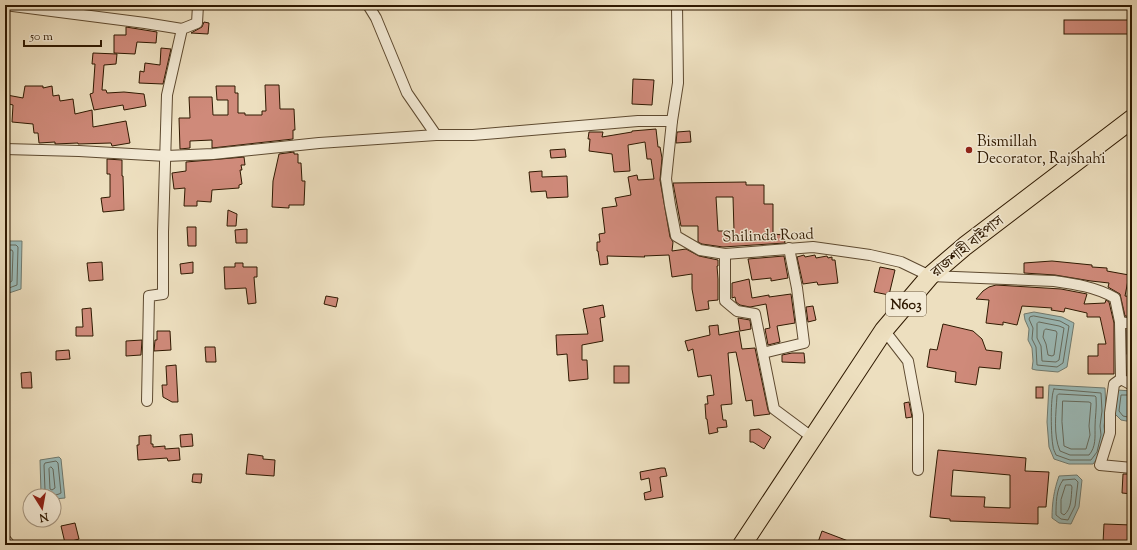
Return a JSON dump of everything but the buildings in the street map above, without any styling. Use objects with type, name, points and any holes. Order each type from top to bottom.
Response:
[{"type":"highway","name":"রাজশাহী বাইপাস","points":[[742,545],[884,330],[930,276],[965,246],[1132,119]]},
{"type":"street","points":[[5,5],[182,29],[197,23],[198,5]]},
{"type":"street","points":[[368,5],[376,18],[407,94],[436,135]]},
{"type":"street","name":"Shilinda Road","points":[[677,5],[678,83],[666,178],[676,236],[700,250],[726,254],[813,247],[870,255],[901,262],[930,276]]},
{"type":"street","points":[[147,401],[149,296],[163,294],[163,232],[167,95],[182,29]]},
{"type":"street","points":[[5,150],[79,151],[166,156],[213,154],[319,143],[436,135],[473,135],[638,120],[672,121]]},
{"type":"street","points":[[763,353],[804,343],[790,248]]},
{"type":"street","points":[[726,254],[725,301],[738,311],[755,314],[774,409],[813,438]]},
{"type":"street","points":[[930,276],[1054,281],[1073,283],[1104,292],[1115,298],[1120,322],[1121,379]]},
{"type":"street","points":[[1120,322],[1132,324]]},
{"type":"street","points":[[884,330],[908,361],[918,415],[918,470]]},
{"type":"street","points":[[1121,379],[1132,384]]},
{"type":"street","points":[[1121,379],[1114,384],[1110,412],[1110,433],[1100,465],[1132,468]]},
{"type":"street","points":[[5,539],[10,545]]},
{"type":"water","points":[[5,241],[22,241],[21,289],[9,293],[5,292]]},
{"type":"water","points":[[1034,312],[1062,317],[1074,323],[1067,367],[1058,372],[1032,369],[1032,348],[1028,340],[1029,329],[1024,314]]},
{"type":"water","points":[[1049,385],[1105,388],[1105,435],[1101,454],[1093,464],[1069,464],[1054,459],[1049,447],[1047,422]]},
{"type":"water","points":[[1117,390],[1132,391],[1132,422],[1121,420],[1115,414]]},
{"type":"water","points":[[59,457],[61,459],[65,498],[62,498],[62,488],[41,488],[40,460]]},
{"type":"water","points":[[1077,475],[1082,480],[1079,507],[1071,524],[1059,523],[1052,518],[1052,507],[1059,476]]},
{"type":"place","name":"Bismillah Decorator, Rajshahi","points":[[969,150]]}]
